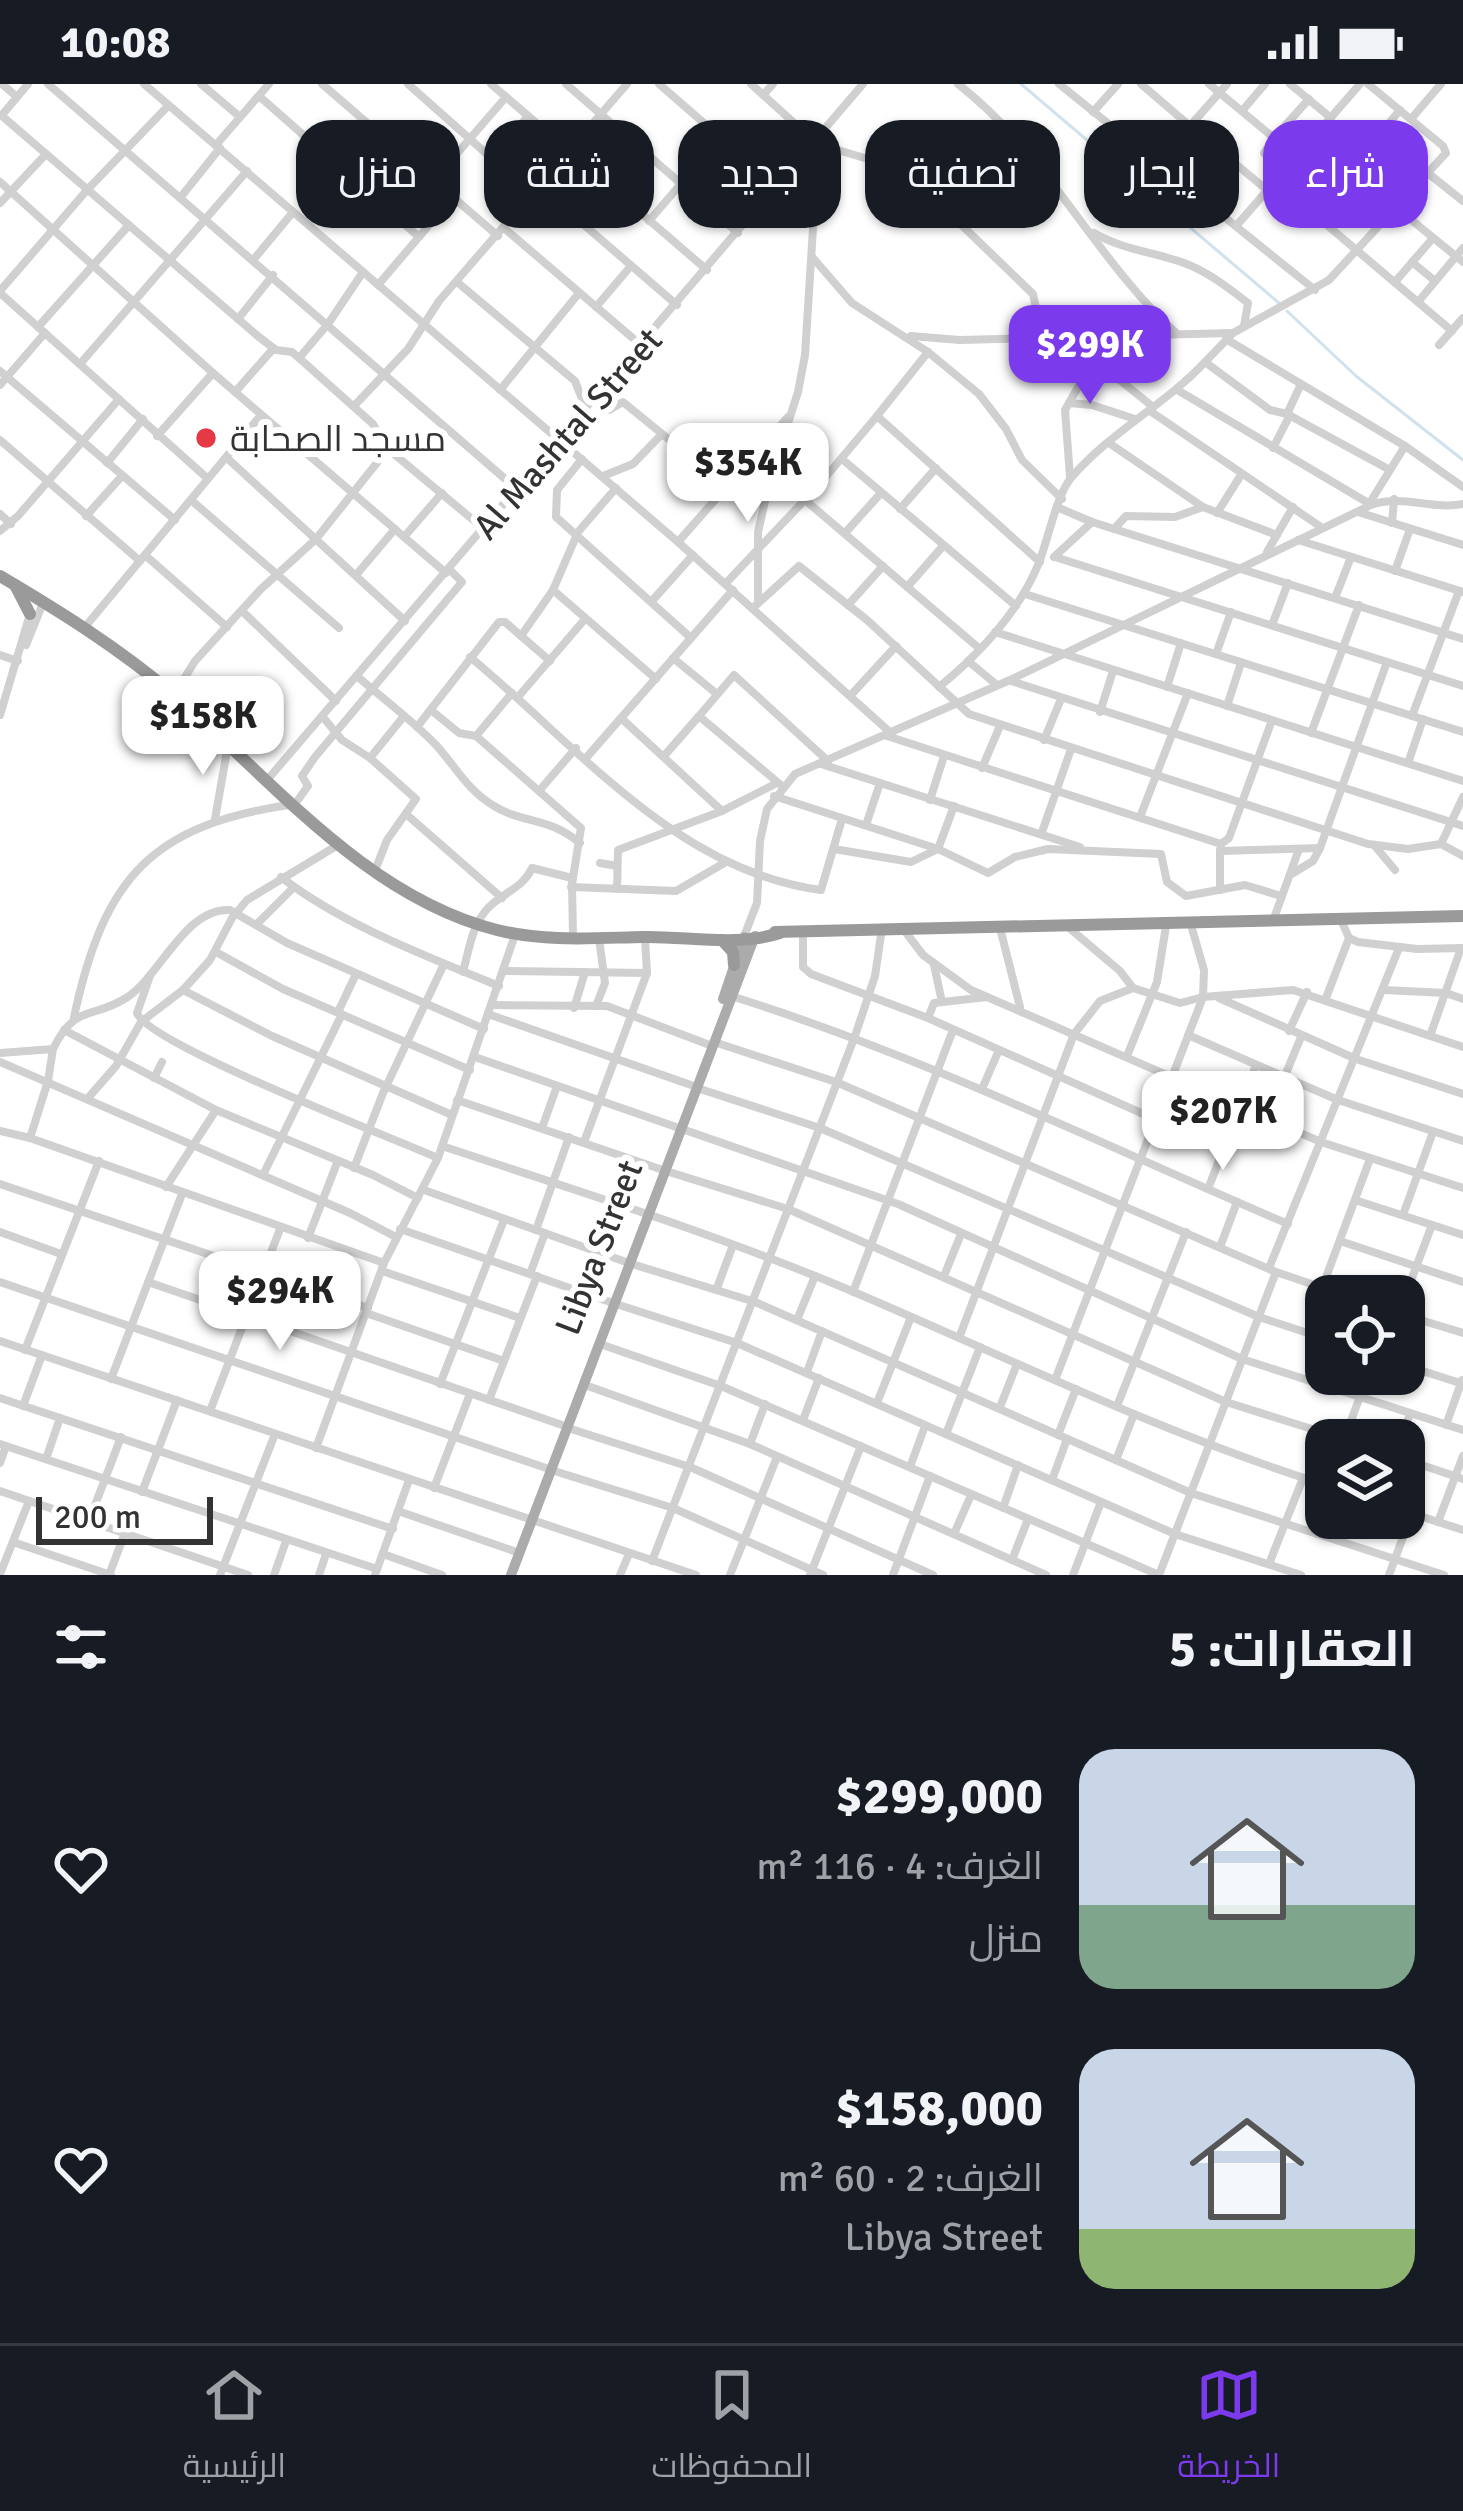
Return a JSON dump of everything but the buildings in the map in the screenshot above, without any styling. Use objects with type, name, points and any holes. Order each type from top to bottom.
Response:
[{"type":"highway","points":[[4,581],[34,615],[65,614]]},
{"type":"highway","points":[[4,581],[85,627],[174,696],[374,873],[419,901],[515,934],[722,939],[750,933]]},
{"type":"highway","points":[[705,938],[882,928],[1166,926],[1463,916]]},
{"type":"highway","points":[[722,939],[733,952],[734,964]]},
{"type":"main road","name":"Libya Street","points":[[510,1574],[679,1128],[734,964],[750,933]]},
{"type":"main road","name":"Libya Street","points":[[710,1043],[733,991],[750,933]]},
{"type":"main road","name":"Libya Street","points":[[565,1426],[596,1349]]},
{"type":"main road","name":"Libya Street","points":[[510,1574],[514,1551],[529,1520]]},
{"type":"street","points":[[2,84],[17,97]]},
{"type":"street","points":[[28,84],[1,117],[273,349],[299,358],[373,424],[388,449],[484,529]]},
{"type":"street","points":[[48,84],[518,490]]},
{"type":"street","points":[[144,84],[756,606],[889,735],[1220,847],[1320,848]]},
{"type":"street","points":[[201,84],[240,117]]},
{"type":"street","points":[[180,198],[269,84]]},
{"type":"street","points":[[322,84],[335,88],[369,120]]},
{"type":"street","points":[[407,84],[484,152]]},
{"type":"street","points":[[491,84],[533,120]]},
{"type":"street","points":[[566,84],[678,179]]},
{"type":"street","points":[[596,120],[627,84]]},
{"type":"street","points":[[660,84],[701,120]]},
{"type":"street","points":[[751,84],[795,120]]},
{"type":"street","points":[[764,94],[773,84]]},
{"type":"street","name":"Al Mashtal Street","points":[[832,120],[863,84]]},
{"type":"street","points":[[958,84],[1024,147],[1084,224]]},
{"type":"street","points":[[1059,84],[1103,120]]},
{"type":"street","points":[[1070,93],[1078,84]]},
{"type":"street","points":[[1093,112],[1118,84]]},
{"type":"street","points":[[1141,84],[1183,120]]},
{"type":"street","points":[[1209,84],[1263,129]]},
{"type":"street","points":[[1195,120],[1227,84]]},
{"type":"street","points":[[1242,111],[1265,84]]},
{"type":"street","points":[[1290,84],[1331,118],[1364,84],[1446,150],[1429,174],[1463,201]]},
{"type":"street","points":[[1411,119],[1441,84]]},
{"type":"street","points":[[259,96],[419,237]]},
{"type":"street","points":[[460,150],[506,97]]},
{"type":"street","points":[[1290,120],[1309,99]]},
{"type":"street","points":[[168,105],[0,292],[207,478]]},
{"type":"street","points":[[1392,120],[1400,110]]},
{"type":"street","points":[[525,120],[528,116]]},
{"type":"street","points":[[841,150],[891,166],[920,185],[1033,293],[1042,336]]},
{"type":"street","points":[[0,203],[46,154]]},
{"type":"street","points":[[1239,167],[1263,187]]},
{"type":"street","points":[[80,364],[247,171]]},
{"type":"street","points":[[0,182],[261,415],[462,582],[310,764],[302,776],[308,787],[295,804],[214,820],[168,841],[120,892],[90,948],[74,1017],[53,1049],[30,1138]]},
{"type":"street","points":[[654,215],[678,187]]},
{"type":"street","points":[[1239,223],[1263,195]]},
{"type":"street","points":[[460,202],[642,346]]},
{"type":"street","points":[[254,260],[293,212]]},
{"type":"street","points":[[129,225],[91,264],[2,378],[175,520]]},
{"type":"street","points":[[654,225],[707,270]]},
{"type":"street","points":[[1239,227],[1315,290]]},
{"type":"street","points":[[378,285],[427,228]]},
{"type":"street","points":[[353,406],[387,374],[505,228]]},
{"type":"street","points":[[582,228],[677,305]]},
{"type":"street","points":[[733,228],[738,233]]},
{"type":"street","name":"Al Mashtal Street","points":[[268,779],[742,228]]},
{"type":"street","points":[[756,606],[757,549],[770,479],[793,411],[808,337],[815,228]]},
{"type":"street","points":[[1087,228],[1117,244],[1204,272],[1248,303],[1244,327]]},
{"type":"street","points":[[1087,228],[1141,298],[1176,333]]},
{"type":"street","points":[[1330,228],[1452,331]]},
{"type":"street","points":[[1070,479],[1137,419],[1179,391],[1230,336],[1315,290],[1380,228]]},
{"type":"street","points":[[1418,302],[1461,256],[1421,228]]},
{"type":"street","points":[[1394,282],[1433,238]]},
{"type":"street","points":[[813,257],[852,303],[928,352],[980,394],[1022,460],[1061,503],[1091,522],[1463,639]]},
{"type":"street","points":[[1412,262],[1435,281]]},
{"type":"street","points":[[596,307],[630,267]]},
{"type":"street","points":[[299,358],[363,272]]},
{"type":"street","points":[[238,319],[273,275]]},
{"type":"street","points":[[457,282],[575,381],[586,410]]},
{"type":"street","points":[[500,390],[579,292]]},
{"type":"street","points":[[1439,345],[1463,318]]},
{"type":"street","points":[[939,687],[968,662],[1025,594],[1070,479],[1068,403],[1116,333]]},
{"type":"street","points":[[905,336],[960,340],[1116,333],[1230,336],[1463,487]]},
{"type":"street","points":[[235,392],[273,349]]},
{"type":"street","points":[[586,758],[691,638],[757,549],[842,459],[928,352]]},
{"type":"street","points":[[1094,359],[1151,409],[1323,528]]},
{"type":"street","points":[[1205,362],[1270,410],[1390,470]]},
{"type":"street","points":[[157,436],[213,373]]},
{"type":"street","points":[[1274,448],[1300,384]]},
{"type":"street","points":[[1179,391],[1370,504]]},
{"type":"street","points":[[0,531],[119,399]]},
{"type":"street","points":[[596,399],[610,410],[623,402],[726,486]]},
{"type":"street","points":[[1068,403],[1137,419]]},
{"type":"street","points":[[678,542],[793,411]]},
{"type":"street","points":[[85,627],[261,415]]},
{"type":"street","points":[[877,416],[1041,557],[1055,557],[1463,686]]},
{"type":"street","points":[[106,463],[143,419]]},
{"type":"street","points":[[602,476],[633,464],[662,435]]},
{"type":"street","points":[[0,440],[86,516],[227,627]]},
{"type":"street","points":[[1109,443],[1203,507],[1277,535]]},
{"type":"street","points":[[1370,504],[1405,446]]},
{"type":"street","points":[[174,696],[195,661],[316,539],[388,449]]},
{"type":"street","points":[[226,458],[405,621]]},
{"type":"street","points":[[582,459],[557,490],[554,510],[575,536],[691,638]]},
{"type":"street","points":[[842,459],[1016,606]]},
{"type":"street","points":[[900,509],[936,468]]},
{"type":"street","points":[[1217,513],[1241,475]]},
{"type":"street","points":[[86,516],[122,476]]},
{"type":"street","points":[[521,636],[554,590],[575,536],[616,488]]},
{"type":"street","points":[[404,537],[442,493]]},
{"type":"street","points":[[845,533],[881,493]]},
{"type":"street","points":[[191,500],[340,628]]},
{"type":"street","points":[[805,500],[980,649]]},
{"type":"street","points":[[1392,523],[1394,500]]},
{"type":"street","points":[[617,889],[618,850],[722,811],[997,686],[1370,504],[1394,500],[1463,504]]},
{"type":"street","points":[[1266,553],[1293,506]]},
{"type":"street","points":[[1114,529],[1126,516],[1175,517],[1203,507]]},
{"type":"street","points":[[1357,512],[1463,545]]},
{"type":"street","points":[[0,514],[11,524]]},
{"type":"street","points":[[1055,557],[1091,522]]},
{"type":"street","points":[[356,575],[395,529]]},
{"type":"street","points":[[1395,571],[1410,529]]},
{"type":"street","points":[[1296,539],[1461,591],[1412,716]]},
{"type":"street","points":[[908,586],[943,546]]},
{"type":"street","points":[[651,602],[693,555]]},
{"type":"street","points":[[1335,598],[1351,557]]},
{"type":"street","points":[[756,606],[797,566],[896,646],[969,714],[1374,845],[1408,849],[1441,844],[1463,856]]},
{"type":"street","points":[[848,605],[883,566]]},
{"type":"street","points":[[1272,625],[1288,583]]},
{"type":"street","points":[[554,590],[656,679]]},
{"type":"street","points":[[1025,594],[1463,732]]},
{"type":"street","points":[[1,708],[40,598]]},
{"type":"street","points":[[1311,733],[1359,605]]},
{"type":"street","points":[[242,611],[336,701]]},
{"type":"street","points":[[413,611],[426,623]]},
{"type":"street","points":[[1216,654],[1231,612]]},
{"type":"street","points":[[476,736],[585,619]]},
{"type":"street","points":[[417,727],[499,622],[550,661]]},
{"type":"street","points":[[395,631],[409,644]]},
{"type":"street","points":[[994,632],[1463,781]]},
{"type":"street","points":[[1167,687],[1181,644]]},
{"type":"street","points":[[851,695],[896,646]]},
{"type":"street","points":[[0,655],[20,656]]},
{"type":"street","points":[[470,658],[668,830],[726,862],[821,890],[842,819]]},
{"type":"street","points":[[673,658],[717,694]]},
{"type":"street","points":[[968,662],[997,686]]},
{"type":"street","points":[[1290,875],[1313,861],[1320,848],[1387,662]]},
{"type":"street","points":[[1227,706],[1241,663]]},
{"type":"street","points":[[1100,712],[1113,671]]},
{"type":"street","points":[[664,756],[736,675],[824,762],[1087,850]]},
{"type":"street","points":[[357,676],[417,727],[455,773],[492,806],[557,826],[580,843]]},
{"type":"street","points":[[1010,680],[1458,825]]},
{"type":"street","points":[[1140,818],[1188,693]]},
{"type":"street","points":[[1044,740],[1061,699]]},
{"type":"street","points":[[431,710],[459,733],[476,736],[581,828],[572,883],[573,939]]},
{"type":"street","points":[[322,716],[335,733],[416,799],[387,840],[374,873]]},
{"type":"street","points":[[370,758],[404,716]]},
{"type":"street","points":[[699,716],[779,784]]},
{"type":"street","points":[[622,718],[722,811]]},
{"type":"street","points":[[1408,764],[1423,719]]},
{"type":"street","points":[[1220,890],[1220,847],[1229,838],[1272,720]]},
{"type":"street","points":[[982,768],[1000,725]]},
{"type":"street","points":[[214,820],[228,744]]},
{"type":"street","points":[[539,791],[575,748]]},
{"type":"street","points":[[1042,832],[1071,748]]},
{"type":"street","points":[[292,753],[310,764]]},
{"type":"street","points":[[929,800],[944,756]]},
{"type":"street","points":[[866,825],[880,783]]},
{"type":"street","points":[[750,933],[761,831],[779,784]]},
{"type":"street","points":[[774,796],[938,849],[988,873],[1015,857],[1048,849],[1161,854],[1167,882],[1178,892],[1192,896],[1245,885],[1281,896]]},
{"type":"street","points":[[1441,844],[1458,825],[1463,797]]},
{"type":"street","points":[[834,849],[911,862],[938,849],[954,806]]},
{"type":"street","points":[[406,814],[502,898]]},
{"type":"street","points":[[88,1098],[119,1060],[140,1022],[183,989],[215,952],[236,913],[281,877],[339,844]]},
{"type":"street","points":[[1374,845],[1395,870]]},
{"type":"street","points":[[1272,922],[1299,849]]},
{"type":"street","points":[[463,972],[476,923],[526,881],[533,868],[572,883],[676,891],[726,862]]},
{"type":"street","points":[[600,863],[617,866]]},
{"type":"street","points":[[281,877],[444,964],[499,986]]},
{"type":"street","points":[[256,925],[294,887]]},
{"type":"street","points":[[74,1017],[126,998],[177,940],[221,909],[484,1029]]},
{"type":"street","points":[[1326,999],[1349,938],[1341,920]]},
{"type":"street","points":[[1055,1380],[1203,997],[1204,970],[1191,925]]},
{"type":"street","points":[[1126,1056],[1153,995],[1166,926]]},
{"type":"street","points":[[1000,927],[1020,1008]]},
{"type":"street","points":[[1068,927],[1120,970],[1133,988],[1177,1003],[1275,990],[1307,992],[1463,1047]]},
{"type":"street","points":[[652,1561],[855,1036],[882,928]]},
{"type":"street","points":[[903,928],[933,963],[988,997],[1321,1142],[1463,1188]]},
{"type":"street","points":[[803,932],[805,970],[928,1018],[1224,1150]]},
{"type":"street","points":[[316,1448],[383,1267],[438,1158],[515,934]]},
{"type":"street","points":[[584,1142],[647,973],[645,937]]},
{"type":"street","points":[[1349,938],[1399,947],[1462,948],[1430,1036]]},
{"type":"street","points":[[596,1006],[604,986],[599,939]]},
{"type":"street","points":[[596,1349],[721,1386],[1159,1575],[1259,1317],[1288,1224],[1399,947]]},
{"type":"street","points":[[215,952],[276,985],[470,1070]]},
{"type":"street","points":[[933,963],[942,1002]]},
{"type":"street","points":[[354,1168],[444,964]]},
{"type":"street","points":[[505,971],[647,973]]},
{"type":"street","points":[[152,972],[137,1013],[140,1022],[204,1058],[438,1158]]},
{"type":"street","points":[[574,1007],[585,972]]},
{"type":"street","points":[[263,1175],[356,974]]},
{"type":"street","points":[[958,1338],[1075,1034],[1100,1001],[1133,988]]},
{"type":"street","points":[[183,989],[238,1020],[452,1114]]},
{"type":"street","points":[[1384,990],[1446,993],[1463,999]]},
{"type":"street","points":[[733,991],[939,1070],[1288,1224]]},
{"type":"street","points":[[1289,1031],[1307,992]]},
{"type":"street","points":[[928,1018],[932,1004],[988,997]]},
{"type":"street","points":[[1216,997],[1356,1060],[1463,1094]]},
{"type":"street","points":[[490,1009],[607,1006],[836,1082],[1305,1282]]},
{"type":"street","points":[[490,1009],[613,1059],[820,1128],[1259,1317],[1305,1332]]},
{"type":"street","points":[[853,1292],[953,1029]]},
{"type":"street","points":[[64,1030],[216,1110],[337,1162],[629,1263],[717,1288],[1191,1492],[1444,1575]]},
{"type":"street","points":[[1188,1036],[1338,1100],[1461,1141],[1463,1126]]},
{"type":"street","points":[[1284,1078],[1301,1037]]},
{"type":"street","points":[[0,1058],[53,1049]]},
{"type":"street","points":[[982,1089],[999,1050]]},
{"type":"street","points":[[475,1057],[887,1200],[1090,1294],[1305,1381]]},
{"type":"street","points":[[0,1058],[398,1233],[737,1343],[1175,1534],[1295,1574]]},
{"type":"street","points":[[154,1078],[162,1062]]},
{"type":"street","points":[[1208,1190],[1256,1065]]},
{"type":"street","points":[[542,1128],[557,1086]]},
{"type":"street","points":[[458,1100],[788,1209],[1226,1402],[1305,1427]]},
{"type":"street","points":[[166,1187],[216,1110]]},
{"type":"street","points":[[0,1131],[99,1161],[520,1318]]},
{"type":"street","points":[[1403,1215],[1433,1132]]},
{"type":"street","points":[[490,1400],[534,1275],[540,1231],[569,1137]]},
{"type":"street","points":[[442,1146],[815,1276],[1209,1447],[1303,1478],[1269,1564]]},
{"type":"street","points":[[1327,1275],[1370,1159]]},
{"type":"street","points":[[25,1349],[99,1161]]},
{"type":"street","points":[[308,1238],[337,1162]]},
{"type":"street","points":[[0,1184],[264,1272],[504,1361]]},
{"type":"street","points":[[111,1379],[182,1194]]},
{"type":"street","points":[[1354,1200],[1463,1234]]},
{"type":"street","points":[[1220,1247],[1237,1202]]},
{"type":"street","points":[[440,1384],[504,1220]]},
{"type":"street","points":[[1413,1275],[1432,1225]]},
{"type":"street","points":[[210,1411],[280,1229]]},
{"type":"street","points":[[0,1232],[61,1254]]},
{"type":"street","points":[[1117,1406],[1186,1232]]},
{"type":"street","points":[[944,1276],[962,1234]]},
{"type":"street","points":[[1340,1241],[1463,1282]]},
{"type":"street","points":[[717,1288],[733,1245]]},
{"type":"street","points":[[797,1320],[815,1276]]},
{"type":"street","points":[[0,1282],[673,1508],[823,1575]]},
{"type":"street","points":[[148,1282],[690,1467],[934,1575]]},
{"type":"street","points":[[877,1403],[911,1317]]},
{"type":"street","points":[[1425,1322],[1463,1334]]},
{"type":"street","points":[[807,1372],[822,1330]]},
{"type":"street","points":[[0,1341],[696,1575]]},
{"type":"street","points":[[946,1434],[980,1347]]},
{"type":"street","points":[[23,1406],[42,1355]]},
{"type":"street","points":[[1000,1407],[1017,1364]]},
{"type":"street","points":[[1425,1371],[1462,1382],[1446,1424]]},
{"type":"street","points":[[803,1420],[819,1378]]},
{"type":"street","points":[[585,1384],[750,1444],[1046,1575]]},
{"type":"street","points":[[1052,1480],[1076,1389]]},
{"type":"street","points":[[434,1488],[470,1394]]},
{"type":"street","points":[[1347,1395],[1463,1430]]},
{"type":"street","points":[[0,1398],[392,1529]]},
{"type":"street","points":[[1352,1419],[1359,1399]]},
{"type":"street","points":[[142,1492],[176,1400]]},
{"type":"street","points":[[750,1444],[765,1404]]},
{"type":"street","points":[[1116,1460],[1134,1414]]},
{"type":"street","points":[[1408,1419],[1410,1414]]},
{"type":"street","points":[[46,1460],[60,1418]]},
{"type":"street","points":[[910,1467],[926,1426]]},
{"type":"street","points":[[222,1571],[275,1433]]},
{"type":"street","points":[[89,1521],[121,1437]]},
{"type":"street","points":[[0,1463],[3,1445],[376,1572],[409,1480]]},
{"type":"street","points":[[811,1572],[861,1446]]},
{"type":"street","points":[[1438,1522],[1459,1478],[1463,1456]]},
{"type":"street","points":[[730,1575],[777,1457]]},
{"type":"street","points":[[1003,1508],[1018,1465]]},
{"type":"street","points":[[1425,1466],[1459,1478]]},
{"type":"street","points":[[893,1575],[930,1476]]},
{"type":"street","points":[[0,1491],[222,1571],[248,1575]]},
{"type":"street","points":[[954,1534],[970,1495]]},
{"type":"street","points":[[0,1574],[29,1501]]},
{"type":"street","points":[[1073,1575],[1101,1502]]},
{"type":"street","points":[[398,1511],[514,1551]]},
{"type":"street","points":[[1425,1518],[1463,1530]]},
{"type":"street","points":[[1016,1575],[1028,1519]]},
{"type":"street","points":[[13,1541],[110,1575],[125,1533]]},
{"type":"street","points":[[1389,1575],[1401,1539]]},
{"type":"street","points":[[274,1575],[286,1541]]},
{"type":"street","points":[[319,1575],[326,1554]]},
{"type":"street","points":[[383,1554],[442,1575]]},
{"type":"street","points":[[620,1575],[628,1554]]},
{"type":"street","points":[[510,1574],[526,1575]]},
{"type":"waterway","points":[[1021,84],[1279,303]]},
{"type":"waterway","points":[[1287,311],[1356,376],[1463,460]]},
{"type":"place","name":"مسجد الصحابة","points":[[206,438]]}]
